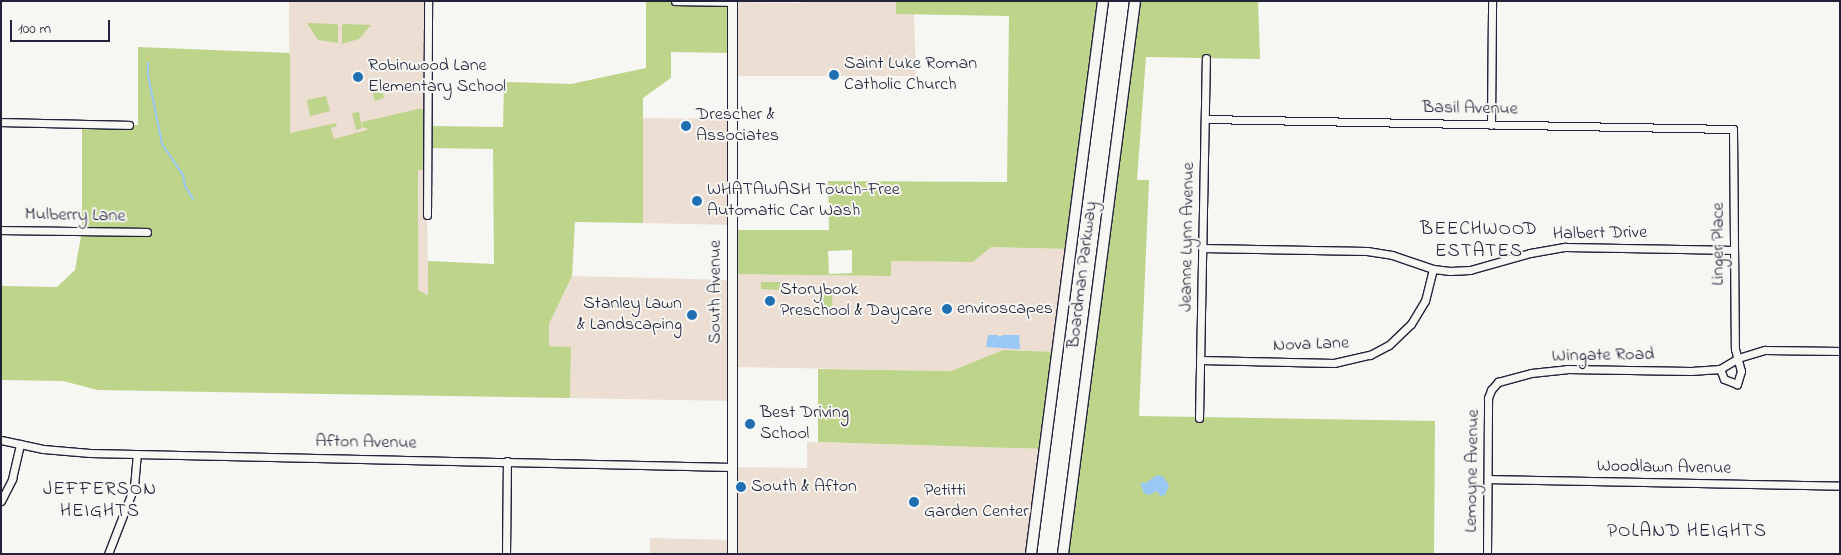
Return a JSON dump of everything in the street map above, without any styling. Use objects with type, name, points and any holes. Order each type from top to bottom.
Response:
[{"type":"highway","name":"Boardman Parkway","points":[[1031,554],[1103,1]]},
{"type":"highway","name":"Boardman Parkway","points":[[1063,554],[1135,1]]},
{"type":"main road","name":"South Avenue","points":[[732,2],[732,554]]},
{"type":"street","points":[[427,215],[428,1]]},
{"type":"street","points":[[675,1],[732,2]]},
{"type":"street","points":[[1491,124],[1492,1]]},
{"type":"street","name":"Jeanne Lynn Avenue","points":[[1198,418],[1206,58]]},
{"type":"street","name":"Basil Avenue","points":[[1205,119],[1733,129]]},
{"type":"street","points":[[1,122],[129,125]]},
{"type":"street","name":"Linger Place","points":[[1733,129],[1735,349],[1738,358]]},
{"type":"street","name":"Mulberry Lane","points":[[1,230],[148,232]]},
{"type":"street","name":"Halbert Drive","points":[[1202,248],[1367,251],[1392,255],[1433,269],[1470,270],[1530,253],[1565,248],[1734,250]]},
{"type":"street","name":"Nova Lane","points":[[1200,360],[1334,363],[1370,355],[1389,345],[1411,324],[1425,300],[1433,269]]},
{"type":"street","name":"Wingate Road","points":[[1491,390],[1495,384],[1504,380],[1548,371],[1595,369],[1691,371],[1720,369],[1738,358],[1765,350],[1840,351]]},
{"type":"street","points":[[1720,369],[1724,379],[1737,384],[1741,371],[1738,358]]},
{"type":"street","name":"Lemoyne Avenue","points":[[1487,554],[1488,398],[1491,390]]},
{"type":"street","name":"Afton Avenue","points":[[1,440],[69,452],[732,467]]},
{"type":"street","points":[[1,501],[12,479],[20,444]]},
{"type":"street","points":[[108,554],[134,487],[137,454]]},
{"type":"street","points":[[506,554],[507,461]]},
{"type":"street","name":"Woodlawn Avenue","points":[[1488,479],[1840,486]]},
{"type":"shaded area","points":[[289,1],[428,1],[427,214],[430,395],[291,392]]},
{"type":"shaded area","points":[[804,1],[896,1],[897,14],[914,14],[916,76],[734,76],[733,2],[801,3]]},
{"type":"shaded area","points":[[643,118],[733,119],[732,225],[643,223]]},
{"type":"shaded area","points":[[990,247],[1071,249],[1058,352],[1003,350],[951,371],[732,367],[732,401],[570,398],[571,347],[549,346],[549,324],[572,276],[731,280],[732,274],[891,276],[890,261],[973,262]]},
{"type":"shaded area","points":[[807,442],[1045,449],[1031,554],[650,554],[650,538],[732,540],[732,467],[807,468]]},
{"type":"green space","points":[[646,1],[733,2],[734,53],[671,52],[671,78],[643,98],[643,223],[575,222],[572,276],[549,324],[549,346],[571,347],[570,398],[98,390],[63,381],[1,380],[1,286],[57,287],[75,270],[82,231],[82,124],[138,125],[138,47],[290,53],[290,133],[336,123],[337,126],[331,128],[334,139],[367,130],[367,128],[363,128],[362,122],[418,109],[427,109],[427,126],[503,127],[504,82],[571,84],[646,68]],"holes":[[[427,148],[493,149],[494,264],[428,261],[428,295],[418,290],[418,170],[427,170]]]},
{"type":"green space","points":[[896,1],[1103,1],[1071,249],[991,247],[973,262],[891,261],[891,276],[732,274],[732,230],[829,230],[828,181],[1007,182],[1009,16],[896,14]],"holes":[[[852,250],[852,273],[829,274],[828,251]]]},
{"type":"green space","points":[[1135,1],[1258,1],[1260,59],[1146,57],[1137,180],[1149,180],[1139,416],[1435,421],[1434,554],[1063,554]]},
{"type":"green space","points":[[307,23],[338,25],[338,43],[318,40]]},
{"type":"green space","points":[[342,25],[371,25],[359,39],[342,44]]},
{"type":"green space","points":[[379,79],[384,98],[375,101],[369,81]]},
{"type":"green space","points":[[326,96],[330,111],[310,116],[307,100]]},
{"type":"green space","points":[[359,112],[362,128],[356,130],[352,113]]},
{"type":"green space","points":[[761,282],[780,282],[779,290],[761,289]]},
{"type":"green space","points":[[820,295],[832,295],[833,315],[820,315]]},
{"type":"green space","points":[[1003,350],[1058,352],[1045,449],[818,442],[818,369],[951,371]]},
{"type":"water","points":[[988,335],[998,335],[999,337],[1003,335],[1019,335],[1020,349],[986,347]]},
{"type":"water","points":[[1157,475],[1164,477],[1169,486],[1165,495],[1160,496],[1157,491],[1149,495],[1144,493],[1140,483],[1146,483]]},
{"type":"waterway","points":[[148,63],[148,75],[162,144],[183,175],[185,186],[193,199]]},
{"type":"place","name":"Saint Luke Roman Catholic Church","points":[[834,75]]},
{"type":"place","name":"Robinwood Lane Elementary School","points":[[358,77]]},
{"type":"place","name":"Drescher & Associates","points":[[686,126]]},
{"type":"place","name":"WHATAWASH Touch-Free Automatic Car Wash","points":[[697,201]]},
{"type":"place","name":"Storybook Preschool & Daycare","points":[[770,301]]},
{"type":"place","name":"enviroscapes","points":[[947,309]]},
{"type":"place","name":"Stanley Lawn & Landscaping","points":[[692,315]]},
{"type":"place","name":"Best Driving School","points":[[750,424]]},
{"type":"place","name":"South & Afton","points":[[741,487]]},
{"type":"place","name":"Petitti Garden Center","points":[[914,502]]},
{"type":"district","name":"BEECHWOOD ESTATES","points":[[1479,241]]},
{"type":"district","name":"JEFFERSON HEIGHTS","points":[[100,501]]},
{"type":"district","name":"POLAND HEIGHTS","points":[[1687,532]]}]
